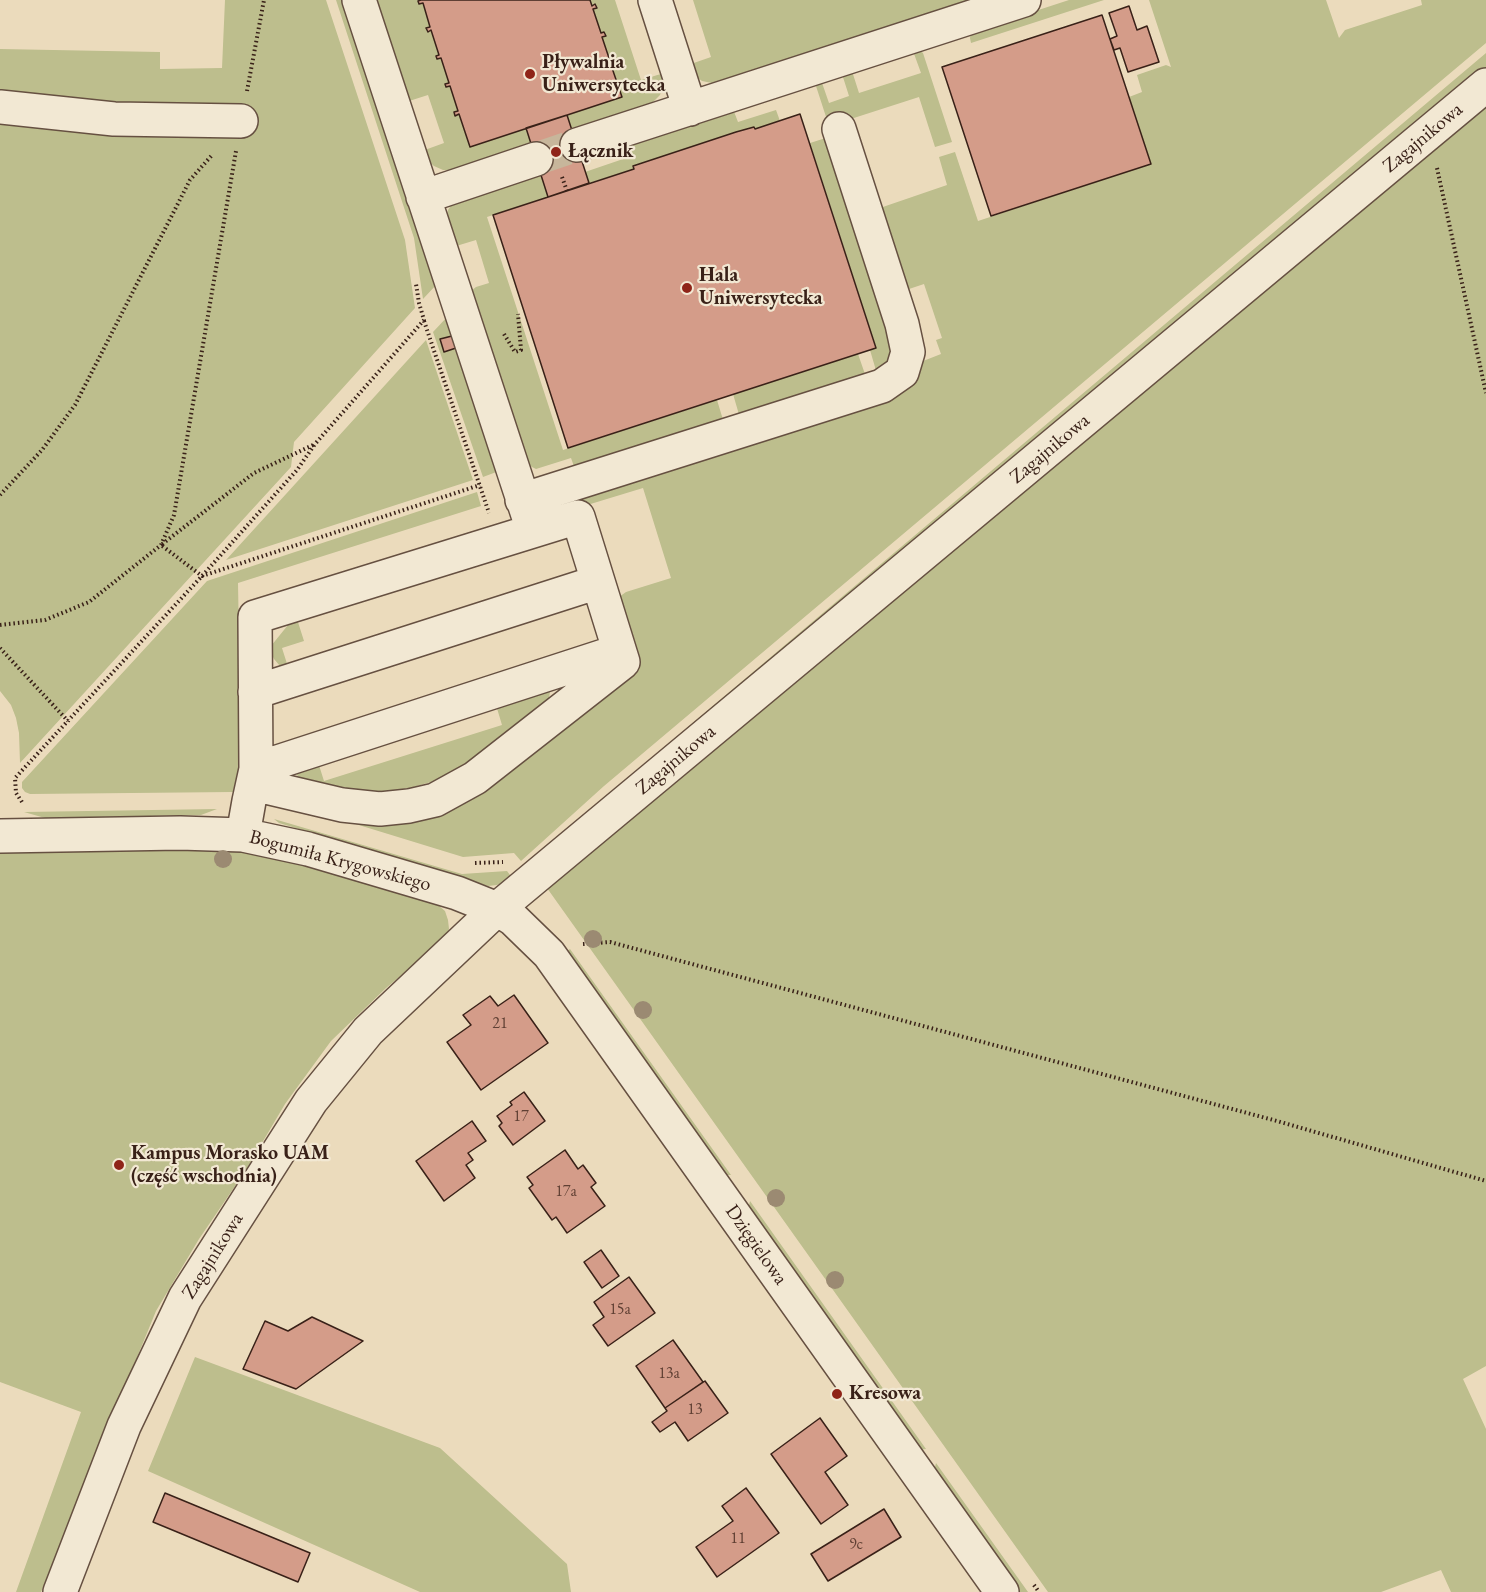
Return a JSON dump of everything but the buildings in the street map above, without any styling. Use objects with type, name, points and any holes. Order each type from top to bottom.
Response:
[{"type":"street","points":[[359,0],[534,531]]},
{"type":"street","points":[[655,0],[690,109]]},
{"type":"street","points":[[577,146],[1024,0]]},
{"type":"street","name":"Zagajnikowa","points":[[60,1592],[124,1426],[184,1298],[311,1101],[368,1031],[497,909],[1486,85]]},
{"type":"street","points":[[0,108],[114,119],[241,121]]},
{"type":"street","points":[[522,500],[882,386],[902,372],[908,352],[902,324],[839,129]]},
{"type":"street","points":[[423,197],[536,159]]},
{"type":"street","points":[[243,835],[255,777],[255,617],[578,518],[623,662],[476,778],[435,800],[409,806],[380,808],[342,805],[255,777]]},
{"type":"street","points":[[255,692],[598,582]]},
{"type":"street","points":[[255,777],[619,651]]},
{"type":"street","name":"Bogumiła Krygowskiego","points":[[0,836],[180,833],[243,835],[308,849],[446,890],[497,909]]},
{"type":"street","name":"Dzięgielowa","points":[[497,909],[526,929],[549,954],[1017,1587]]},
{"type":"path","points":[[161,545],[174,515],[241,121],[264,0]]},
{"type":"path","points":[[0,495],[42,450],[75,405],[190,180],[241,121]]},
{"type":"path","points":[[1430,133],[1486,393]]},
{"type":"path","points":[[416,282],[424,320],[500,542]]},
{"type":"path","points":[[22,802],[16,793],[15,778],[202,576],[297,470],[315,444],[432,313]]},
{"type":"path","points":[[0,625],[45,620],[89,602],[254,473],[315,444]]},
{"type":"path","points":[[202,576],[480,484]]},
{"type":"path","points":[[161,545],[202,576]]},
{"type":"path","points":[[0,648],[68,721]]},
{"type":"path","points":[[15,803],[33,802]]},
{"type":"path","points":[[463,864],[510,861],[530,882]]},
{"type":"path","points":[[585,954],[579,945],[610,942],[1277,1121],[1486,1181]]},
{"type":"path","points":[[1017,1587],[1039,1592]]},
{"type":"green space","points":[[225,0],[326,0],[405,240],[415,308],[294,442],[291,467],[20,763],[16,718],[11,705],[0,691],[0,49],[160,52],[160,69],[222,68]]},
{"type":"green space","points":[[336,0],[345,0],[437,284],[423,299],[414,238]]},
{"type":"green space","points":[[373,0],[421,0],[418,4],[423,3],[430,27],[427,29],[428,32],[431,30],[439,55],[436,59],[441,58],[449,83],[445,84],[446,87],[450,86],[458,111],[454,112],[455,115],[526,128],[532,146],[453,170],[443,170],[427,160],[422,151],[444,143],[428,95],[406,102]]},
{"type":"green space","points":[[590,0],[615,0],[641,80],[664,73],[664,84],[660,95],[649,106],[573,132],[567,115],[622,97],[602,37],[605,33],[601,33],[593,9],[596,5],[592,6]]},
{"type":"green space","points":[[693,0],[977,0],[724,83],[712,83],[702,81],[694,75],[688,65],[711,57]]},
{"type":"green space","points":[[1069,0],[1104,0],[971,43],[971,32]]},
{"type":"green space","points":[[1149,0],[1326,0],[1339,38],[1345,30],[1422,5],[1421,0],[1486,0],[1486,43],[604,786],[521,861],[514,853],[463,857],[349,822],[437,816],[458,807],[477,795],[637,663],[619,597],[626,592],[671,578],[643,488],[561,513],[539,512],[941,354],[936,340],[942,338],[924,284],[903,291],[877,209],[947,185],[939,157],[955,152],[978,221],[1151,164],[1129,97],[1142,92],[1137,75],[1166,65],[1171,67]]},
{"type":"green space","points":[[918,49],[923,53],[952,142],[935,147],[919,97],[829,126],[815,83],[821,80],[829,103],[849,96],[842,74],[852,71],[859,93],[921,73],[913,51]]},
{"type":"green space","points":[[1486,53],[1486,67],[1030,452],[541,854],[695,721]]},
{"type":"green space","points":[[1486,106],[1486,1366],[1463,1379],[1486,1429],[1486,1592],[1451,1592],[1441,1570],[1381,1592],[1048,1592],[547,888]]},
{"type":"green space","points":[[733,109],[738,122],[776,110],[780,121],[736,132],[589,183],[585,172],[629,157],[626,144]]},
{"type":"green space","points":[[832,136],[894,356],[877,374],[870,350],[876,347],[810,143]]},
{"type":"green space","points":[[540,172],[548,197],[487,217],[563,450],[717,400],[724,423],[576,472],[571,458],[536,469],[524,463],[471,291],[489,283],[476,240],[453,247],[446,219],[448,210],[454,201]]},
{"type":"green space","points":[[448,316],[499,471],[483,477],[433,332]]},
{"type":"green space","points":[[426,340],[473,480],[226,560]]},
{"type":"green space","points":[[858,354],[866,377],[740,418],[733,394]]},
{"type":"green space","points":[[477,492],[481,506],[238,583],[241,750],[233,792],[30,794],[22,788],[22,782],[207,581]]},
{"type":"green space","points":[[297,619],[304,641],[282,648],[289,670],[280,666],[270,651],[271,646],[288,625]]},
{"type":"green space","points":[[550,691],[549,699],[464,768],[448,777],[410,788],[373,793],[355,792],[299,777],[296,774],[297,770],[318,762],[324,781],[502,725],[496,705]]},
{"type":"green space","points":[[217,809],[201,815],[45,818],[24,812]]},
{"type":"green space","points":[[274,819],[462,874],[507,871],[513,879],[488,886],[279,823]]},
{"type":"green space","name":"Kampus Morasko UAM (część wschodnia)","points":[[210,848],[242,851],[314,867],[438,905],[445,911],[449,929],[445,939],[386,988],[331,1041],[285,1104],[246,1170],[199,1239],[156,1311],[41,1592],[16,1592],[81,1412],[0,1382],[0,852]]},
{"type":"green space","points":[[570,949],[731,1175],[723,1175],[565,953]]},
{"type":"green space","points":[[750,1201],[926,1449],[918,1450],[748,1210]]},
{"type":"green space","points":[[195,1357],[440,1448],[567,1564],[571,1592],[420,1592],[148,1471]]},
{"type":"green space","points":[[936,1463],[1028,1592],[1019,1592],[934,1471]]},
{"type":"tunnel","points":[[536,159],[577,145]]},
{"type":"place","name":"Pływalnia Uniwersytecka","points":[[530,74]]},
{"type":"place","name":"Łącznik","points":[[556,152]]},
{"type":"place","name":"Hala Uniwersytecka","points":[[687,288]]},
{"type":"place","name":"Kampus Morasko UAM (część wschodnia)","points":[[119,1165]]},
{"type":"place","name":"Kresowa","points":[[837,1394]]}]
